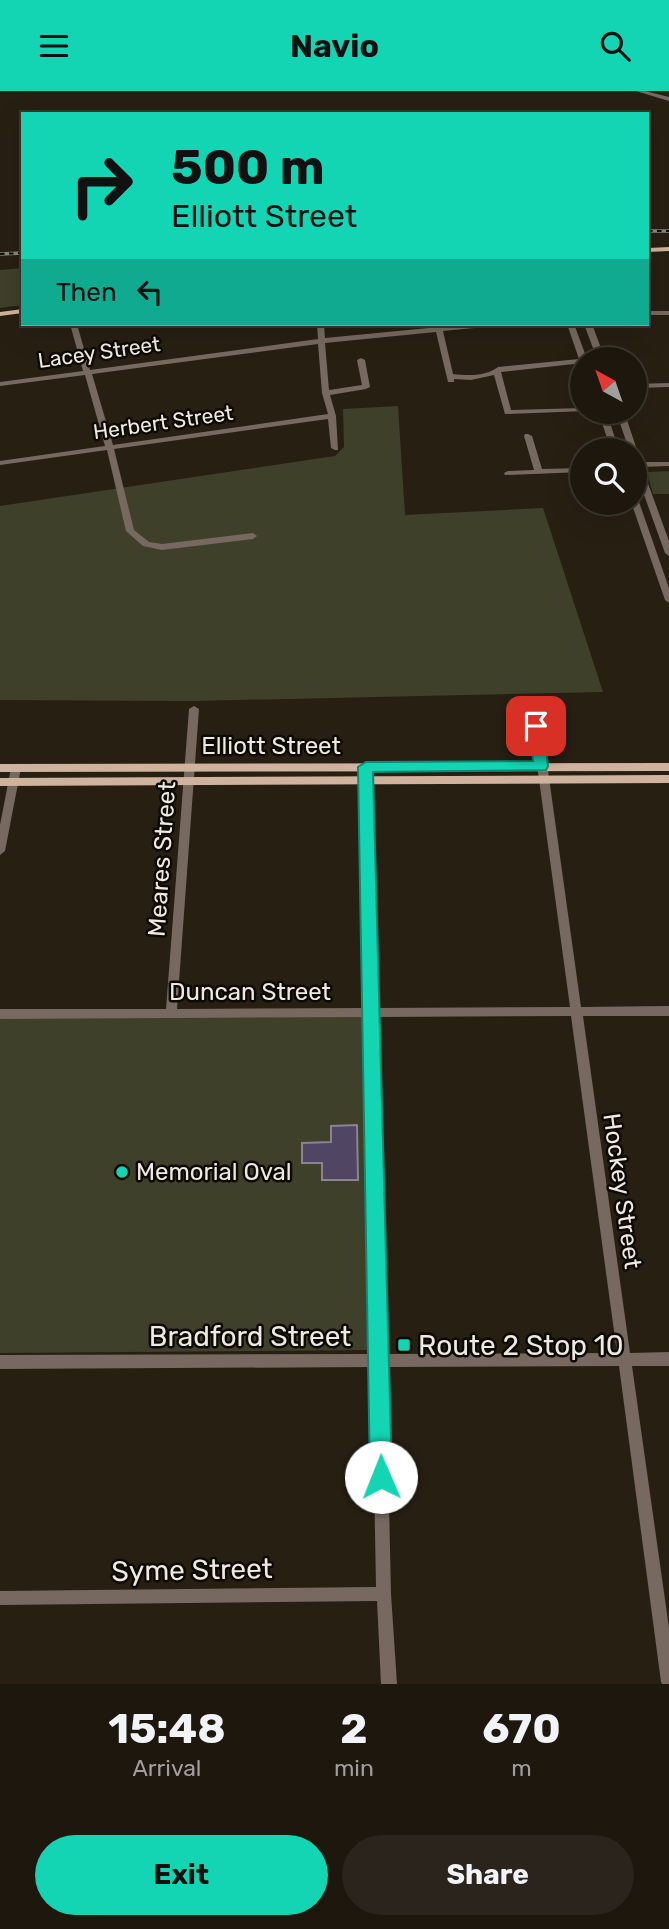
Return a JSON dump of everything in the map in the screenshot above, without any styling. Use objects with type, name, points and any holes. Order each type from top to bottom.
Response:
[{"type":"main road","points":[[649,250],[669,249]]},
{"type":"main road","points":[[0,314],[21,311]]},
{"type":"main road","name":"Elliott Street","points":[[0,782],[190,781],[541,766],[669,767]]},
{"type":"main road","name":"Elliott Street","points":[[0,768],[189,768],[543,781],[669,779]]},
{"type":"street","points":[[639,91],[669,99]]},
{"type":"street","points":[[649,313],[669,313]]},
{"type":"street","points":[[74,326],[110,448],[130,531],[146,544],[162,547],[253,536]]},
{"type":"street","points":[[320,326],[326,393],[332,416],[335,448]]},
{"type":"street","name":"Lacey Street","points":[[0,384],[321,341],[473,326]]},
{"type":"street","points":[[572,326],[579,347]]},
{"type":"street","points":[[589,326],[597,347]]},
{"type":"street","points":[[439,329],[450,378],[473,377],[486,372],[497,372],[498,369],[570,361]]},
{"type":"street","points":[[326,393],[366,387],[361,360]]},
{"type":"street","points":[[497,372],[508,412],[570,410]]},
{"type":"street","points":[[648,386],[669,385]]},
{"type":"street","name":"Herbert Street","points":[[0,463],[332,416]]},
{"type":"street","points":[[528,436],[539,472]]},
{"type":"street","points":[[647,463],[669,464]]},
{"type":"street","points":[[508,473],[570,471]]},
{"type":"street","points":[[647,493],[669,553]]},
{"type":"street","points":[[640,515],[669,600]]},
{"type":"street","name":"Hockey Street","points":[[534,706],[574,1011],[669,1682]]},
{"type":"street","name":"Meares Street","points":[[171,1013],[194,709]]},
{"type":"street","points":[[0,851],[16,768]]},
{"type":"street","points":[[365,774],[384,1594],[389,1684]]},
{"type":"street","name":"Duncan Street","points":[[0,1014],[669,1011]]},
{"type":"street","name":"Bradford Street","points":[[0,1362],[669,1359]]},
{"type":"street","name":"Syme Street","points":[[0,1598],[384,1594]]},
{"type":"green space","points":[[21,268],[21,305],[0,308],[0,270]]},
{"type":"green space","points":[[398,406],[405,515],[543,508],[603,692],[193,701],[0,700],[0,506],[335,456],[344,447],[343,409]]},
{"type":"green space","points":[[669,471],[669,494],[653,494],[647,472]]},
{"type":"green space","points":[[363,1016],[369,1350],[0,1353],[0,1018]]},
{"type":"building","points":[[357,1125],[358,1180],[322,1180],[322,1163],[302,1163],[302,1143],[331,1142],[331,1126]]},
{"type":"railway","points":[[649,231],[669,231]]},
{"type":"railway","points":[[0,254],[21,253]]},
{"type":"place","name":"Memorial Oval","points":[[122,1172]]},
{"type":"place","name":"Route 2 Stop 10","points":[[404,1345]]},
{"type":"route","points":[[381,1477],[366,767],[541,766],[536,726]]}]
